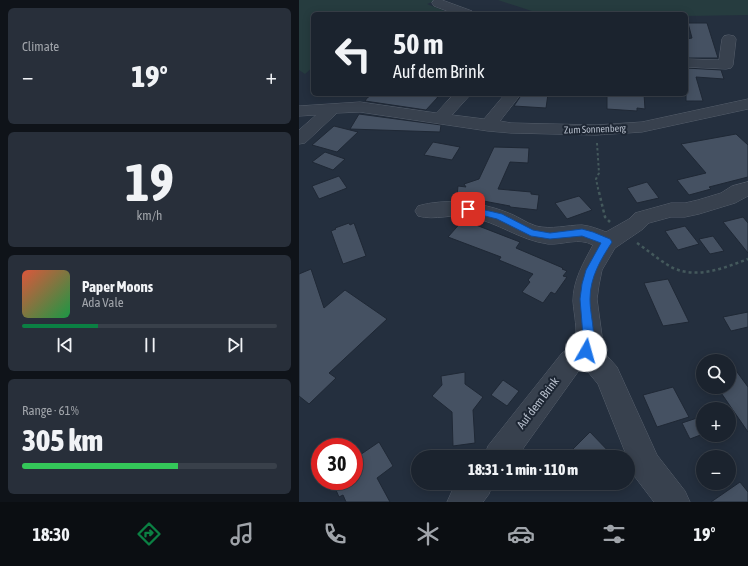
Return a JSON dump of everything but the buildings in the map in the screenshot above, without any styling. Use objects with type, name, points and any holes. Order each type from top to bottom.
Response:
[{"type":"street","points":[[438,3],[462,12]]},
{"type":"street","points":[[688,63],[726,65],[729,39]]},
{"type":"street","points":[[440,118],[461,96]]},
{"type":"street","points":[[488,126],[511,96]]},
{"type":"street","name":"Zum Sonnenberg","points":[[299,111],[360,107],[488,126],[533,129],[614,129],[642,127],[748,104]]},
{"type":"street","points":[[299,139],[333,108]]},
{"type":"street","points":[[674,502],[646,466],[608,376],[586,351],[589,336],[585,299],[587,284],[591,270],[603,247],[614,237],[636,224],[642,218],[671,210],[685,210],[699,207],[728,198],[748,189]]},
{"type":"street","points":[[425,211],[468,209],[499,216],[531,233],[550,236],[582,233],[614,237]]},
{"type":"street","name":"Auf dem Brink","points":[[504,450],[571,361],[586,351]]},
{"type":"street","points":[[463,502],[472,490]]},
{"type":"path","points":[[598,151],[599,173],[596,179],[605,217],[614,237],[677,270],[691,273],[715,271],[748,259]]},
{"type":"green space","points":[[299,0],[437,0],[427,4],[447,12],[311,12],[311,69],[305,74],[299,70]]},
{"type":"green space","points":[[498,0],[748,0],[748,15],[688,16],[688,12],[535,12]]},
{"type":"route","points":[[468,209],[499,216],[531,233],[550,236],[582,233],[590,234],[607,242],[591,270],[587,284],[585,299],[589,336],[586,351]]}]
